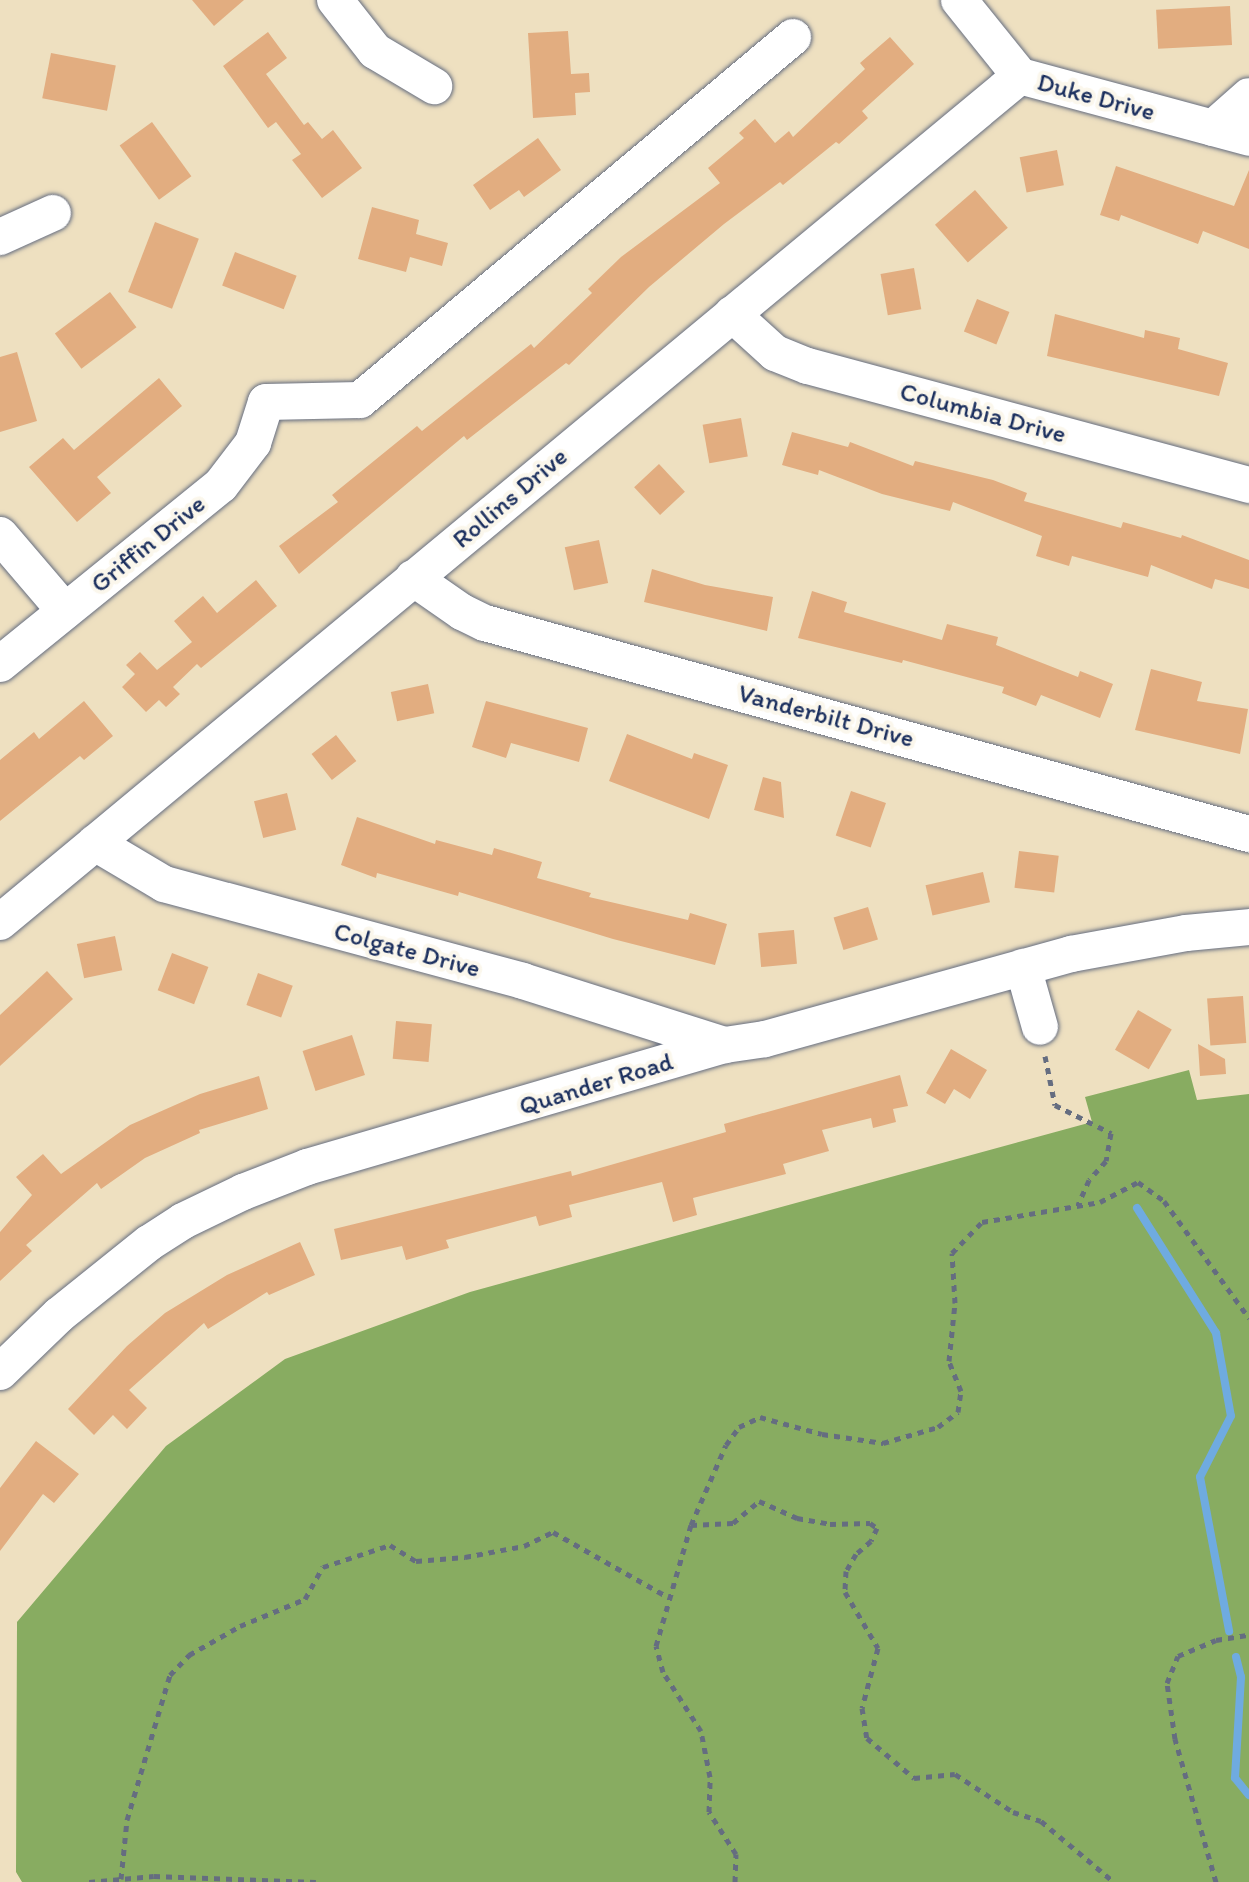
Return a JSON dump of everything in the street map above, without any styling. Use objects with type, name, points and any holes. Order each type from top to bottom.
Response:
[{"type":"street","points":[[335,0],[375,51],[434,86]]},
{"type":"street","name":"Duke Drive","points":[[964,7],[1020,76],[1249,138]]},
{"type":"street","name":"Griffin Drive","points":[[0,664],[231,475],[253,443],[266,402],[360,400],[793,37]]},
{"type":"street","name":"Rollins Drive","points":[[0,922],[1020,76]]},
{"type":"street","points":[[1213,128],[1249,96]]},
{"type":"street","points":[[0,237],[53,213]]},
{"type":"street","name":"Columbia Drive","points":[[732,314],[775,353],[808,366],[1249,485]]},
{"type":"street","points":[[0,535],[65,611]]},
{"type":"street","name":"Vanderbilt Drive","points":[[413,578],[462,612],[485,623],[1249,834]]},
{"type":"street","name":"Colgate Drive","points":[[95,843],[164,884],[523,981],[725,1045]]},
{"type":"street","name":"Quander Road","points":[[0,1372],[56,1318],[125,1260],[183,1221],[243,1192],[346,1155],[465,1124],[725,1045],[765,1039],[1071,954],[1186,933],[1249,927]]},
{"type":"street","points":[[1023,967],[1040,1027]]},
{"type":"path","points":[[1040,1027],[1055,1105],[1111,1133],[1106,1161],[1089,1180],[1078,1206]]},
{"type":"path","points":[[735,1882],[736,1854],[709,1812],[710,1777],[701,1731],[663,1672],[656,1646],[691,1525],[726,1445],[739,1427],[760,1417],[822,1434],[883,1443],[938,1427],[958,1412],[961,1391],[949,1361],[955,1303],[952,1253],[982,1222],[1100,1202],[1138,1182],[1154,1190],[1249,1318]]},
{"type":"path","points":[[691,1525],[733,1523],[759,1501],[797,1518],[830,1524],[870,1523],[877,1528],[871,1541],[856,1554],[846,1571],[845,1592],[878,1648],[862,1708],[867,1738],[914,1778],[955,1774],[1013,1812],[1041,1821],[1114,1882]]},
{"type":"path","points":[[121,1879],[127,1820],[170,1675],[189,1655],[240,1626],[305,1599],[323,1567],[390,1545],[416,1561],[465,1557],[524,1546],[553,1532],[668,1597]]},
{"type":"path","points":[[1216,1882],[1175,1739],[1167,1683],[1178,1656],[1216,1640],[1249,1635]]},
{"type":"path","points":[[89,1882],[154,1876],[316,1882]]},
{"type":"green space","points":[[1189,1070],[1197,1100],[1249,1094],[1249,1882],[22,1882],[16,1872],[17,1622],[166,1446],[285,1359],[470,1292],[1092,1122],[1085,1097]]},
{"type":"building","points":[[192,0],[244,0],[214,26]]},
{"type":"building","points":[[1230,6],[1232,45],[1158,49],[1156,10]]},
{"type":"building","points":[[568,31],[571,74],[589,73],[590,92],[575,93],[576,115],[533,118],[528,33]]},
{"type":"building","points":[[268,32],[287,58],[266,74],[304,125],[308,122],[322,139],[333,130],[362,168],[322,198],[292,160],[301,154],[276,122],[268,128],[223,66]]},
{"type":"building","points":[[890,37],[914,64],[862,111],[868,118],[839,144],[836,142],[783,185],[780,182],[724,224],[649,287],[569,365],[566,363],[467,440],[464,436],[299,574],[279,546],[338,502],[332,495],[417,426],[422,431],[531,344],[534,348],[592,293],[588,289],[621,257],[720,183],[708,168],[744,138],[739,133],[755,119],[775,143],[789,131],[793,137],[865,69],[860,63]]},
{"type":"building","points":[[51,53],[116,66],[107,111],[42,98]]},
{"type":"building","points":[[152,122],[191,176],[159,200],[120,146]]},
{"type":"building","points":[[538,138],[561,170],[524,197],[519,190],[490,210],[473,185]]},
{"type":"building","points":[[1057,150],[1064,185],[1027,193],[1020,157]]},
{"type":"building","points":[[1116,166],[1234,206],[1249,170],[1249,249],[1203,231],[1198,244],[1121,215],[1119,221],[1100,215]]},
{"type":"building","points":[[975,190],[1008,228],[968,263],[935,225]]},
{"type":"building","points":[[372,207],[419,220],[416,234],[448,243],[442,266],[410,257],[406,272],[358,259]]},
{"type":"building","points":[[155,222],[199,239],[172,309],[128,292]]},
{"type":"building","points":[[235,252],[297,276],[284,309],[222,286]]},
{"type":"building","points":[[914,268],[921,309],[888,315],[881,274]]},
{"type":"building","points":[[110,292],[136,327],[81,369],[55,334]]},
{"type":"building","points":[[977,299],[1009,312],[996,345],[964,331]]},
{"type":"building","points":[[1055,314],[1144,338],[1145,330],[1180,338],[1178,349],[1228,363],[1219,396],[1047,356]]},
{"type":"building","points":[[17,352],[37,421],[0,432],[0,357]]},
{"type":"building","points":[[159,378],[182,406],[97,477],[111,493],[77,522],[29,467],[63,438],[74,450]]},
{"type":"building","points":[[741,418],[748,456],[709,463],[703,425]]},
{"type":"building","points":[[792,432],[848,447],[850,442],[913,466],[915,461],[993,480],[1027,493],[1024,501],[1121,528],[1123,522],[1181,538],[1182,535],[1249,560],[1249,589],[1215,579],[1212,589],[1151,565],[1148,577],[1072,556],[1069,566],[1036,556],[1042,536],[953,502],[950,511],[882,494],[819,470],[818,475],[782,465]]},
{"type":"building","points":[[659,464],[685,492],[660,515],[634,487]]},
{"type":"building","points":[[599,540],[608,583],[574,590],[565,547]]},
{"type":"building","points":[[652,569],[705,585],[773,597],[767,631],[644,602]]},
{"type":"building","points":[[256,580],[277,606],[201,668],[197,664],[173,687],[180,694],[166,707],[159,700],[146,712],[122,687],[135,674],[126,665],[140,652],[157,670],[192,642],[174,621],[203,596],[217,613]]},
{"type":"building","points":[[812,591],[847,602],[844,612],[942,640],[947,624],[998,637],[996,645],[1078,677],[1080,671],[1113,684],[1100,718],[1041,695],[1036,706],[1002,693],[1004,687],[903,660],[902,663],[798,638]]},
{"type":"building","points":[[1151,669],[1202,682],[1197,701],[1248,709],[1240,754],[1135,730]]},
{"type":"building","points":[[428,684],[434,713],[397,721],[391,692]]},
{"type":"building","points":[[84,701],[113,736],[84,760],[80,756],[0,821],[0,760],[34,732],[39,739]]},
{"type":"building","points":[[486,701],[588,728],[579,762],[511,743],[506,758],[472,747]]},
{"type":"building","points":[[627,734],[692,759],[694,753],[728,765],[709,819],[609,781]]},
{"type":"building","points":[[336,735],[356,761],[332,780],[312,754]]},
{"type":"building","points":[[763,777],[781,782],[784,818],[754,810]]},
{"type":"building","points":[[851,791],[886,803],[871,847],[836,835]]},
{"type":"building","points":[[287,793],[296,830],[263,838],[254,801]]},
{"type":"building","points":[[357,817],[435,844],[436,840],[492,855],[494,848],[542,862],[537,878],[591,893],[589,897],[688,920],[690,913],[727,924],[715,965],[613,939],[459,892],[458,896],[377,873],[376,878],[341,865]]},
{"type":"building","points":[[1019,851],[1059,856],[1054,893],[1014,888]]},
{"type":"building","points":[[983,872],[990,902],[932,915],[926,885]]},
{"type":"building","points":[[868,907],[878,940],[844,950],[834,918]]},
{"type":"building","points":[[794,930],[797,964],[761,967],[758,933]]},
{"type":"building","points":[[115,936],[122,970],[84,978],[77,944]]},
{"type":"building","points":[[172,953],[208,967],[194,1004],[158,990]]},
{"type":"building","points":[[47,971],[73,999],[0,1066],[0,1015]]},
{"type":"building","points":[[258,973],[293,986],[281,1018],[246,1005]]},
{"type":"building","points":[[1243,996],[1246,1043],[1210,1045],[1207,999]]},
{"type":"building","points":[[1138,1010],[1172,1030],[1149,1069],[1115,1050]]},
{"type":"building","points":[[396,1021],[432,1024],[429,1062],[393,1059]]},
{"type":"building","points":[[352,1035],[365,1075],[316,1091],[303,1051]]},
{"type":"building","points":[[1198,1044],[1225,1059],[1226,1074],[1200,1076]]},
{"type":"building","points":[[951,1049],[987,1070],[970,1099],[954,1089],[945,1104],[926,1093]]},
{"type":"building","points":[[900,1075],[908,1106],[893,1109],[896,1122],[873,1128],[871,1118],[822,1130],[829,1151],[783,1164],[786,1174],[693,1198],[697,1215],[673,1222],[662,1182],[569,1205],[572,1217],[539,1226],[536,1216],[446,1240],[449,1248],[406,1260],[402,1246],[341,1260],[334,1229],[571,1171],[572,1176],[726,1132],[724,1124]]},
{"type":"building","points":[[259,1076],[268,1109],[199,1130],[200,1133],[145,1158],[101,1189],[97,1183],[26,1245],[32,1251],[0,1281],[0,1232],[32,1195],[16,1177],[43,1154],[61,1174],[130,1125],[200,1094]]},
{"type":"building","points":[[300,1242],[315,1275],[269,1295],[267,1292],[208,1329],[204,1323],[129,1390],[147,1408],[127,1429],[113,1415],[94,1435],[68,1409],[127,1346],[165,1313],[227,1275]]},
{"type":"building","points":[[36,1441],[79,1474],[54,1503],[43,1494],[0,1551],[0,1488]]},
{"type":"waterway","points":[[1137,1208],[1216,1333],[1231,1416],[1200,1477],[1229,1631]]},
{"type":"waterway","points":[[1236,1657],[1241,1677],[1235,1778],[1249,1795]]}]
